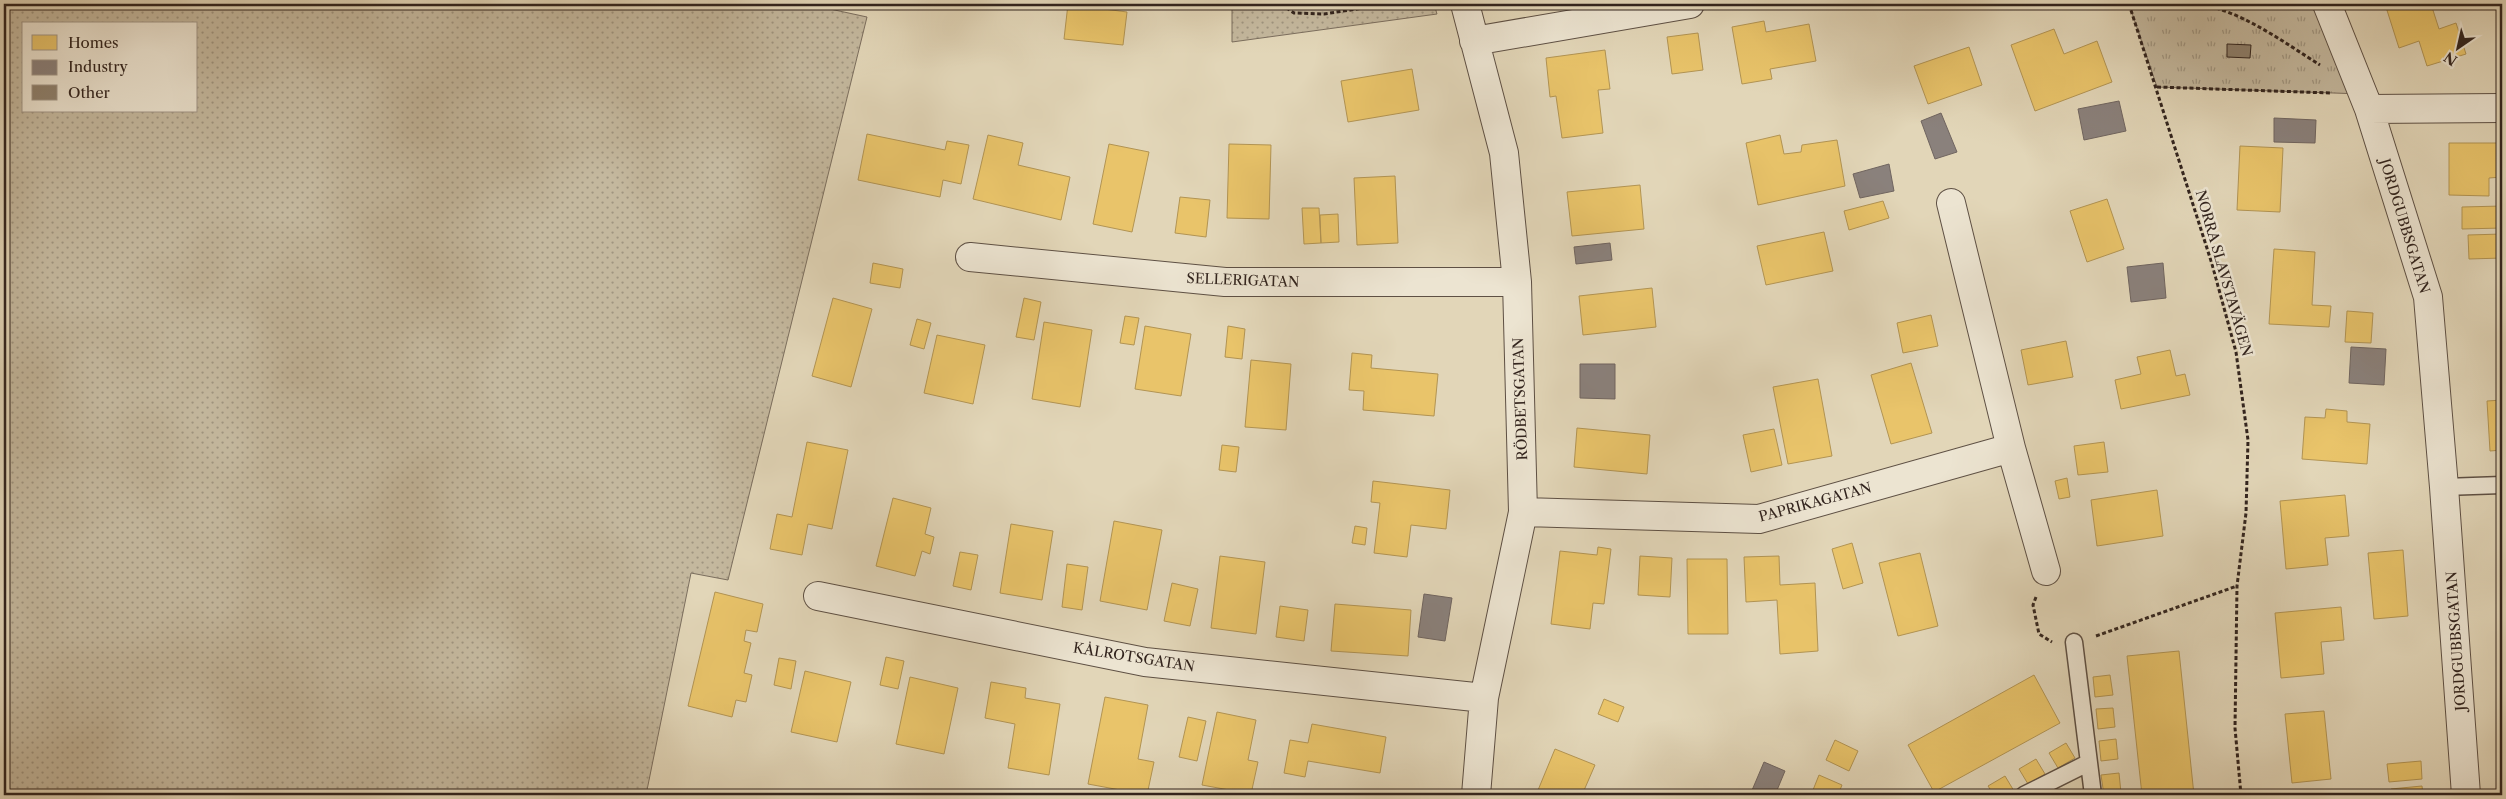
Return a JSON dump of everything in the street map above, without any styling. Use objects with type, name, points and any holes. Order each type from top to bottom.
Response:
[{"type":"street","name":"RÖDBETSGATAN","points":[[1465,4],[1504,153],[1517,282],[1523,512],[1484,698],[1476,795]]},
{"type":"street","points":[[1474,41],[1690,4]]},
{"type":"street","name":"JORDGUBBSGATAN","points":[[2327,4],[2366,101],[2428,297],[2466,795]]},
{"type":"street","points":[[2366,101],[2502,108]]},
{"type":"street","points":[[1951,203],[2011,448],[2046,571]]},
{"type":"street","name":"SELLERIGATAN","points":[[970,257],[1225,282],[1517,282]]},
{"type":"street","name":"PAPRIKAGATAN","points":[[1523,512],[1759,519],[2011,448]]},
{"type":"street","name":"KÅLROTSGATAN","points":[[818,596],[1145,662],[1484,698]]},
{"type":"lane","points":[[2444,487],[2502,485]]},
{"type":"lane","points":[[2074,642],[2093,795]]},
{"type":"lane","points":[[2024,795],[2088,763]]},
{"type":"path","points":[[1281,4],[1294,13],[1324,14],[1390,4]]},
{"type":"path","name":"NORRA SLAVSTAVÄGEN","points":[[2129,4],[2212,264],[2236,352],[2248,440],[2246,513],[2237,586],[2236,728],[2241,795]]},
{"type":"path","points":[[2197,4],[2219,9],[2240,18],[2321,66]]},
{"type":"path","points":[[2157,87],[2366,101]]},
{"type":"path","points":[[2046,571],[2032,605],[2039,634],[2058,645],[2074,642],[2237,586]]},
{"type":"green space","points":[[4,4],[807,4],[867,17],[728,580],[691,573],[646,795],[4,795]]},
{"type":"green space","points":[[1232,4],[1434,4],[1437,14],[1232,42]]},
{"type":"green space","points":[[2129,4],[2327,4],[2363,94],[2157,87]]},
{"type":"building: Homes","points":[[1068,4],[1104,4],[1104,9],[1127,12],[1123,45],[1064,39]]},
{"type":"building: Homes","points":[[2385,4],[2431,4],[2439,29],[2456,23],[2466,54],[2427,66],[2419,41],[2399,48]]},
{"type":"building: Homes","points":[[2500,4],[2502,4],[2502,39],[2498,39]]},
{"type":"building: Homes","points":[[1764,21],[1766,32],[1809,24],[1816,61],[1770,69],[1772,79],[1742,84],[1732,27]]},
{"type":"building: Homes","points":[[2054,29],[2064,54],[2097,41],[2112,82],[2035,111],[2011,45]]},
{"type":"building: Homes","points":[[1698,33],[1703,70],[1672,74],[1667,37]]},
{"type":"building: Homes","points":[[1969,47],[1982,85],[1928,104],[1914,66]]},
{"type":"building: Homes","points":[[1605,50],[1610,89],[1598,90],[1603,133],[1562,138],[1556,96],[1550,97],[1546,58]]},
{"type":"building: Homes","points":[[1412,69],[1419,110],[1348,122],[1341,81]]},
{"type":"building: Homes","points":[[867,134],[945,150],[947,141],[969,145],[961,184],[943,180],[940,197],[858,180]]},
{"type":"building: Homes","points":[[988,135],[1023,143],[1018,165],[1070,177],[1061,220],[973,199]]},
{"type":"building: Homes","points":[[1780,135],[1784,154],[1801,152],[1802,145],[1837,140],[1845,186],[1758,205],[1746,143]]},
{"type":"building: Homes","points":[[2449,143],[2502,143],[2502,177],[2489,178],[2489,196],[2449,195]]},
{"type":"building: Homes","points":[[1109,144],[1149,152],[1132,232],[1093,224]]},
{"type":"building: Homes","points":[[1229,144],[1271,145],[1269,219],[1227,218]]},
{"type":"building: Homes","points":[[2240,146],[2283,148],[2280,212],[2237,210]]},
{"type":"building: Homes","points":[[1395,176],[1398,243],[1357,245],[1354,178]]},
{"type":"building: Homes","points":[[1640,185],[1644,229],[1572,236],[1567,192]]},
{"type":"building: Homes","points":[[1180,197],[1210,200],[1206,237],[1175,233]]},
{"type":"building: Homes","points":[[2107,199],[2124,249],[2087,262],[2070,211]]},
{"type":"building: Homes","points":[[1883,201],[1889,218],[1849,230],[1844,211]]},
{"type":"building: Homes","points":[[2502,206],[2502,228],[2462,229],[2462,207]]},
{"type":"building: Homes","points":[[1302,208],[1319,208],[1321,243],[1304,244]]},
{"type":"building: Homes","points":[[1338,214],[1339,242],[1321,243],[1320,215]]},
{"type":"building: Homes","points":[[1824,232],[1833,271],[1766,285],[1757,246]]},
{"type":"building: Homes","points":[[2502,234],[2502,258],[2469,259],[2468,235]]},
{"type":"building: Homes","points":[[2274,249],[2315,252],[2312,305],[2331,306],[2329,327],[2269,324]]},
{"type":"building: Homes","points":[[873,263],[903,269],[900,288],[870,283]]},
{"type":"building: Homes","points":[[1652,288],[1656,327],[1583,335],[1579,296]]},
{"type":"building: Homes","points":[[833,298],[872,309],[851,387],[812,376]]},
{"type":"building: Homes","points":[[1024,298],[1041,302],[1034,340],[1016,337]]},
{"type":"building: Homes","points":[[2347,311],[2373,313],[2371,343],[2345,342]]},
{"type":"building: Homes","points":[[1931,315],[1938,346],[1903,353],[1897,323]]},
{"type":"building: Homes","points":[[1125,316],[1139,318],[1134,345],[1120,343]]},
{"type":"building: Homes","points":[[917,319],[931,323],[924,349],[910,345]]},
{"type":"building: Homes","points":[[1044,322],[1092,330],[1080,407],[1032,399]]},
{"type":"building: Homes","points":[[1145,326],[1191,334],[1181,396],[1135,389]]},
{"type":"building: Homes","points":[[1228,326],[1245,329],[1242,359],[1225,357]]},
{"type":"building: Homes","points":[[937,335],[985,345],[973,404],[924,393]]},
{"type":"building: Homes","points":[[2066,341],[2073,377],[2028,385],[2021,350]]},
{"type":"building: Homes","points":[[2170,350],[2176,376],[2185,374],[2190,395],[2121,409],[2115,380],[2141,374],[2137,357]]},
{"type":"building: Homes","points":[[1352,353],[1372,355],[1371,368],[1438,374],[1434,416],[1363,410],[1364,391],[1349,390]]},
{"type":"building: Homes","points":[[1251,360],[1291,364],[1286,430],[1245,427]]},
{"type":"building: Homes","points":[[1911,363],[1932,433],[1891,444],[1871,375]]},
{"type":"building: Homes","points":[[1818,379],[1832,456],[1788,464],[1773,387]]},
{"type":"building: Homes","points":[[2502,400],[2502,450],[2490,451],[2487,401]]},
{"type":"building: Homes","points":[[2326,409],[2347,411],[2347,422],[2370,424],[2367,464],[2302,459],[2305,417],[2325,418]]},
{"type":"building: Homes","points":[[1577,428],[1650,435],[1647,474],[1574,467]]},
{"type":"building: Homes","points":[[1774,429],[1782,465],[1751,472],[1743,435]]},
{"type":"building: Homes","points":[[807,442],[848,450],[832,529],[808,524],[802,555],[770,549],[777,514],[792,517]]},
{"type":"building: Homes","points":[[2104,442],[2108,472],[2078,475],[2074,446]]},
{"type":"building: Homes","points":[[1222,445],[1239,447],[1236,472],[1219,470]]},
{"type":"building: Homes","points":[[2067,478],[2070,497],[2059,499],[2055,481]]},
{"type":"building: Homes","points":[[1373,481],[1450,490],[1446,529],[1411,525],[1407,557],[1374,553],[1380,503],[1371,502]]},
{"type":"building: Homes","points":[[2157,490],[2163,536],[2097,546],[2091,500]]},
{"type":"building: Homes","points":[[2345,495],[2349,536],[2325,538],[2328,565],[2286,569],[2280,501]]},
{"type":"building: Homes","points":[[893,498],[931,508],[925,534],[934,537],[930,554],[922,551],[915,576],[876,566]]},
{"type":"building: Homes","points":[[1114,521],[1162,530],[1147,610],[1100,601]]},
{"type":"building: Homes","points":[[1011,524],[1053,531],[1042,600],[1000,593]]},
{"type":"building: Homes","points":[[1355,526],[1367,528],[1365,545],[1352,543]]},
{"type":"building: Homes","points":[[1852,543],[1863,583],[1843,589],[1832,549]]},
{"type":"building: Homes","points":[[1598,547],[1611,549],[1604,604],[1593,603],[1590,629],[1551,624],[1560,551],[1597,555]]},
{"type":"building: Homes","points":[[2403,550],[2408,616],[2374,619],[2368,553]]},
{"type":"building: Homes","points":[[960,552],[978,555],[971,590],[953,586]]},
{"type":"building: Homes","points":[[1920,553],[1938,626],[1898,636],[1879,563]]},
{"type":"building: Homes","points":[[1220,556],[1265,562],[1256,634],[1211,628]]},
{"type":"building: Homes","points":[[1640,556],[1672,558],[1670,597],[1638,595]]},
{"type":"building: Homes","points":[[1779,556],[1780,585],[1815,583],[1818,651],[1780,654],[1777,600],[1746,602],[1744,557]]},
{"type":"building: Homes","points":[[1687,559],[1727,559],[1728,634],[1688,634]]},
{"type":"building: Homes","points":[[1067,564],[1088,567],[1082,610],[1062,607]]},
{"type":"building: Homes","points":[[1172,583],[1198,589],[1190,626],[1164,621]]},
{"type":"building: Homes","points":[[715,592],[763,604],[757,632],[746,630],[744,641],[751,643],[744,673],[752,675],[746,702],[736,700],[732,717],[688,706]]},
{"type":"building: Homes","points":[[1335,604],[1411,610],[1408,656],[1331,651]]},
{"type":"building: Homes","points":[[1280,606],[1308,610],[1304,641],[1276,637]]},
{"type":"building: Homes","points":[[2341,607],[2344,640],[2321,642],[2324,674],[2281,678],[2275,613]]},
{"type":"building: Homes","points":[[2179,651],[2194,795],[2142,795],[2127,656]]},
{"type":"building: Homes","points":[[886,657],[904,661],[898,689],[880,685]]},
{"type":"building: Homes","points":[[779,658],[796,661],[791,689],[774,685]]},
{"type":"building: Homes","points":[[805,671],[851,682],[837,742],[791,732]]},
{"type":"building: Homes","points":[[2034,675],[2060,723],[1934,792],[1908,745]]},
{"type":"building: Homes","points":[[2110,675],[2113,695],[2095,697],[2093,677]]},
{"type":"building: Homes","points":[[910,677],[958,688],[944,754],[896,744]]},
{"type":"building: Homes","points":[[991,682],[1026,688],[1025,698],[1060,704],[1049,775],[1008,768],[1015,724],[985,718]]},
{"type":"building: Homes","points":[[1105,697],[1148,705],[1138,759],[1154,762],[1147,795],[1088,784]]},
{"type":"building: Homes","points":[[1604,699],[1624,707],[1618,722],[1598,714]]},
{"type":"building: Homes","points":[[2113,708],[2115,727],[2098,729],[2096,709]]},
{"type":"building: Homes","points":[[2324,711],[2331,779],[2292,783],[2285,714]]},
{"type":"building: Homes","points":[[1217,712],[1256,720],[1248,760],[1258,762],[1251,794],[1202,785]]},
{"type":"building: Homes","points":[[1188,717],[1206,721],[1197,761],[1179,757]]},
{"type":"building: Homes","points":[[1312,724],[1386,737],[1380,773],[1308,761],[1305,777],[1284,773],[1290,740],[1308,743]]},
{"type":"building: Homes","points":[[2116,739],[2118,759],[2101,761],[2099,741]]},
{"type":"building: Homes","points":[[1835,740],[1858,751],[1849,771],[1826,760]]},
{"type":"building: Homes","points":[[2066,743],[2075,758],[2058,768],[2049,753]]},
{"type":"building: Homes","points":[[1555,749],[1595,765],[1582,795],[1536,795]]},
{"type":"building: Homes","points":[[2036,759],[2045,774],[2028,784],[2019,769]]},
{"type":"building: Homes","points":[[2421,761],[2422,779],[2389,782],[2387,764]]},
{"type":"building: Homes","points":[[2119,773],[2121,793],[2104,795],[2101,775]]},
{"type":"building: Homes","points":[[1819,775],[1842,785],[1838,795],[1811,795]]},
{"type":"building: Homes","points":[[2005,776],[2014,791],[2007,795],[1994,795],[1988,786]]},
{"type":"building: Homes","points":[[2422,786],[2423,795],[2391,795],[2391,789]]},
{"type":"building: Industry","points":[[2119,101],[2126,131],[2084,140],[2078,109]]},
{"type":"building: Industry","points":[[1941,113],[1957,152],[1935,159],[1921,121]]},
{"type":"building: Industry","points":[[2274,118],[2316,120],[2315,143],[2274,142]]},
{"type":"building: Industry","points":[[1889,164],[1894,191],[1860,198],[1853,174]]},
{"type":"building: Industry","points":[[1610,243],[1612,260],[1576,264],[1574,247]]},
{"type":"building: Industry","points":[[2163,263],[2166,298],[2131,302],[2127,267]]},
{"type":"building: Industry","points":[[2351,347],[2386,349],[2384,385],[2349,383]]},
{"type":"building: Industry","points":[[1580,364],[1615,364],[1615,399],[1580,398]]},
{"type":"building: Industry","points":[[1424,594],[1452,598],[1445,641],[1418,637]]},
{"type":"building: Industry","points":[[1764,762],[1785,771],[1775,795],[1750,795]]},
{"type":"building: Other","points":[[2227,44],[2251,45],[2250,58],[2227,57]]}]
